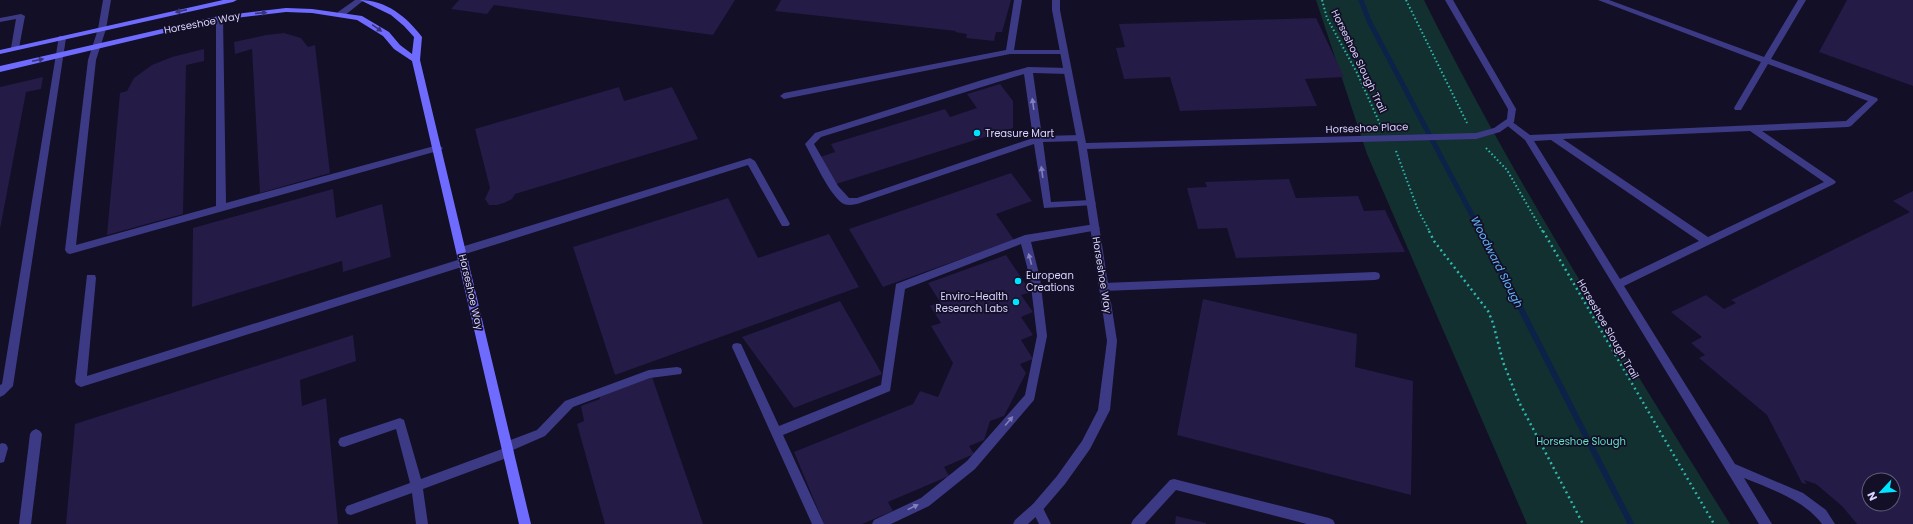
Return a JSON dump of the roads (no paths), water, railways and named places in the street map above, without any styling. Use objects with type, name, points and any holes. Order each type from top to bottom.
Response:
[{"type":"street","points":[[107,0],[102,29],[92,60],[70,250],[438,148]]},
{"type":"street","name":"Horseshoe Way","points":[[0,52],[233,0]]},
{"type":"street","points":[[341,14],[360,0]]},
{"type":"street","name":"Horseshoe Way","points":[[364,0],[378,4],[389,10],[402,19],[418,37],[416,60],[462,250],[525,524]]},
{"type":"street","points":[[1010,52],[1018,0]]},
{"type":"street","name":"Horseshoe Way","points":[[1019,524],[1036,508],[1061,480],[1082,451],[1104,410],[1112,341],[1081,142],[1056,10],[1056,0]]},
{"type":"street","points":[[1449,0],[1512,109],[1512,120],[1508,123],[1528,138],[1766,524]]},
{"type":"street","points":[[1528,138],[1848,124],[1874,100],[1602,0]]},
{"type":"street","points":[[1738,108],[1802,0]]},
{"type":"street","name":"Horseshoe Way","points":[[0,69],[218,18],[286,10],[341,14],[359,18],[372,24],[386,34],[397,47],[416,60]]},
{"type":"street","points":[[0,20],[21,16],[15,48]]},
{"type":"street","points":[[218,18],[221,208]]},
{"type":"street","points":[[0,392],[7,386],[62,38]]},
{"type":"street","points":[[784,96],[1010,52],[1064,52]]},
{"type":"street","points":[[1068,71],[1028,70],[1047,206],[1091,203]]},
{"type":"street","name":"Horseshoe Place","points":[[1028,70],[818,135],[809,144],[835,188],[846,201],[858,202],[1038,138],[1081,142],[1394,143],[1453,136],[1476,136],[1497,130],[1508,123]]},
{"type":"street","points":[[1618,284],[1831,182],[1752,128]]},
{"type":"street","points":[[1553,137],[1707,242]]},
{"type":"street","points":[[462,250],[750,161],[785,224]]},
{"type":"street","points":[[777,432],[886,388],[900,286],[1024,240],[1094,228]]},
{"type":"street","points":[[878,524],[924,502],[971,465],[1030,397],[1042,336],[1035,278],[1024,240]]},
{"type":"street","points":[[91,278],[81,382],[464,262]]},
{"type":"street","points":[[1104,287],[1374,276]]},
{"type":"street","points":[[737,348],[777,432],[818,524]]},
{"type":"street","points":[[351,510],[508,450],[541,433],[569,404],[649,374],[677,371]]},
{"type":"street","points":[[344,442],[400,423],[417,486],[422,524]]},
{"type":"street","points":[[25,524],[36,434]]},
{"type":"street","points":[[1730,467],[1797,496],[1826,518],[1829,524]]},
{"type":"street","points":[[1137,524],[1174,484],[1329,524]]},
{"type":"street","points":[[1036,508],[1045,524]]},
{"type":"waterway","name":"Woodward Slough","points":[[1361,0],[1369,21],[1481,232]]},
{"type":"waterway","name":"Woodward Slough","points":[[1481,231],[1631,524]]},
{"type":"place","name":"Treasure Mart","points":[[977,133]]},
{"type":"place","name":"European Creations","points":[[1018,281]]},
{"type":"place","name":"Enviro-Health Research Labs","points":[[1016,302]]},
{"type":"park label","name":"Horseshoe Slough","points":[[1581,441]]}]
